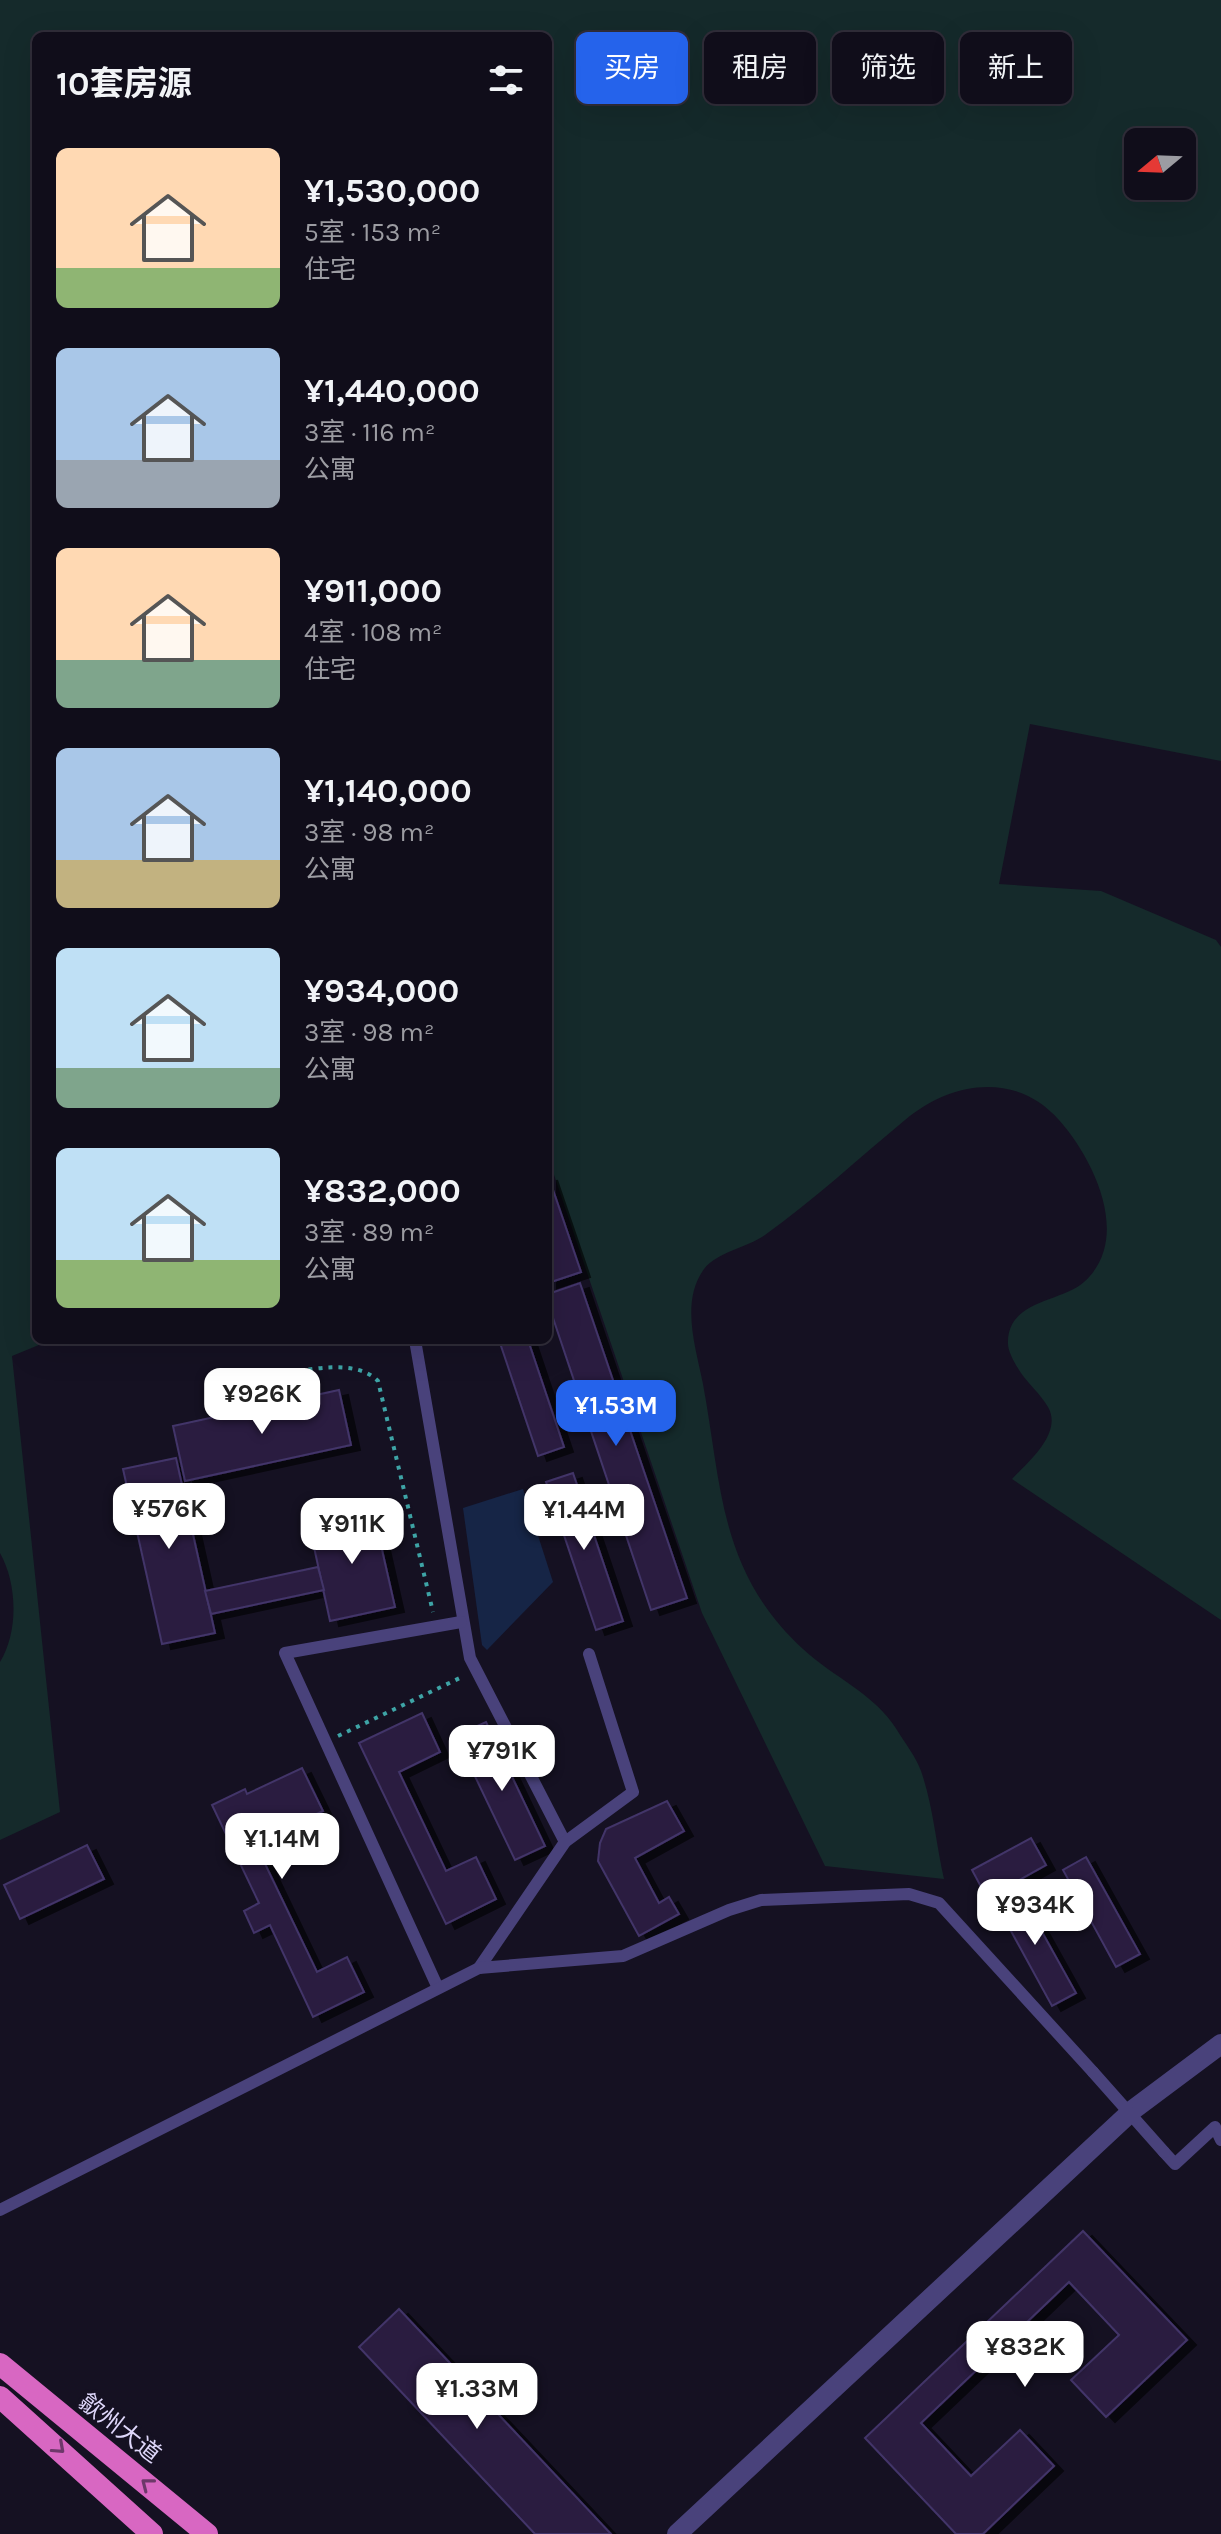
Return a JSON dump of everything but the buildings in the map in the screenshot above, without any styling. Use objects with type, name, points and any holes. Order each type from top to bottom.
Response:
[{"type":"highway","name":"歙州大道","points":[[0,2364],[207,2534]]},
{"type":"highway","points":[[0,2397],[152,2534]]},
{"type":"street","points":[[677,2534],[1134,2109],[1221,2044]]},
{"type":"lane","points":[[416,1344],[432,1421],[461,1622],[476,1670],[565,1842]]},
{"type":"lane","points":[[438,1988],[285,1653],[461,1622]]},
{"type":"lane","points":[[479,1968],[565,1842],[633,1792],[589,1654]]},
{"type":"lane","points":[[0,2210],[479,1968],[623,1956],[729,1910],[761,1900],[919,1895],[949,1910],[1175,2164],[1215,2127],[1221,2140]]},
{"type":"path","points":[[240,1384],[344,1366],[364,1370],[378,1381],[436,1626]]},
{"type":"path","points":[[325,1742],[476,1670]]},
{"type":"green space","points":[[0,0],[1221,0],[1221,761],[1030,724],[999,884],[1101,891],[1216,940],[1221,947],[1221,1620],[1012,1479],[1042,1446],[1051,1427],[1051,1417],[1045,1402],[1022,1375],[1011,1356],[1008,1345],[1011,1328],[1017,1317],[1027,1310],[1084,1282],[1098,1264],[1106,1243],[1107,1221],[1095,1176],[1059,1120],[1042,1104],[1023,1094],[1004,1088],[983,1087],[942,1097],[923,1107],[765,1235],[710,1263],[697,1282],[691,1310],[721,1493],[739,1558],[775,1620],[803,1649],[877,1706],[910,1750],[925,1784],[944,1879],[825,1866],[702,1613],[552,1169],[552,32],[32,32],[32,1344],[41,1344],[12,1356],[60,1812],[0,1840],[0,1662],[13,1622],[10,1578],[0,1553]]},
{"type":"water","points":[[523,1489],[553,1582],[487,1650],[482,1645],[463,1508]]}]
